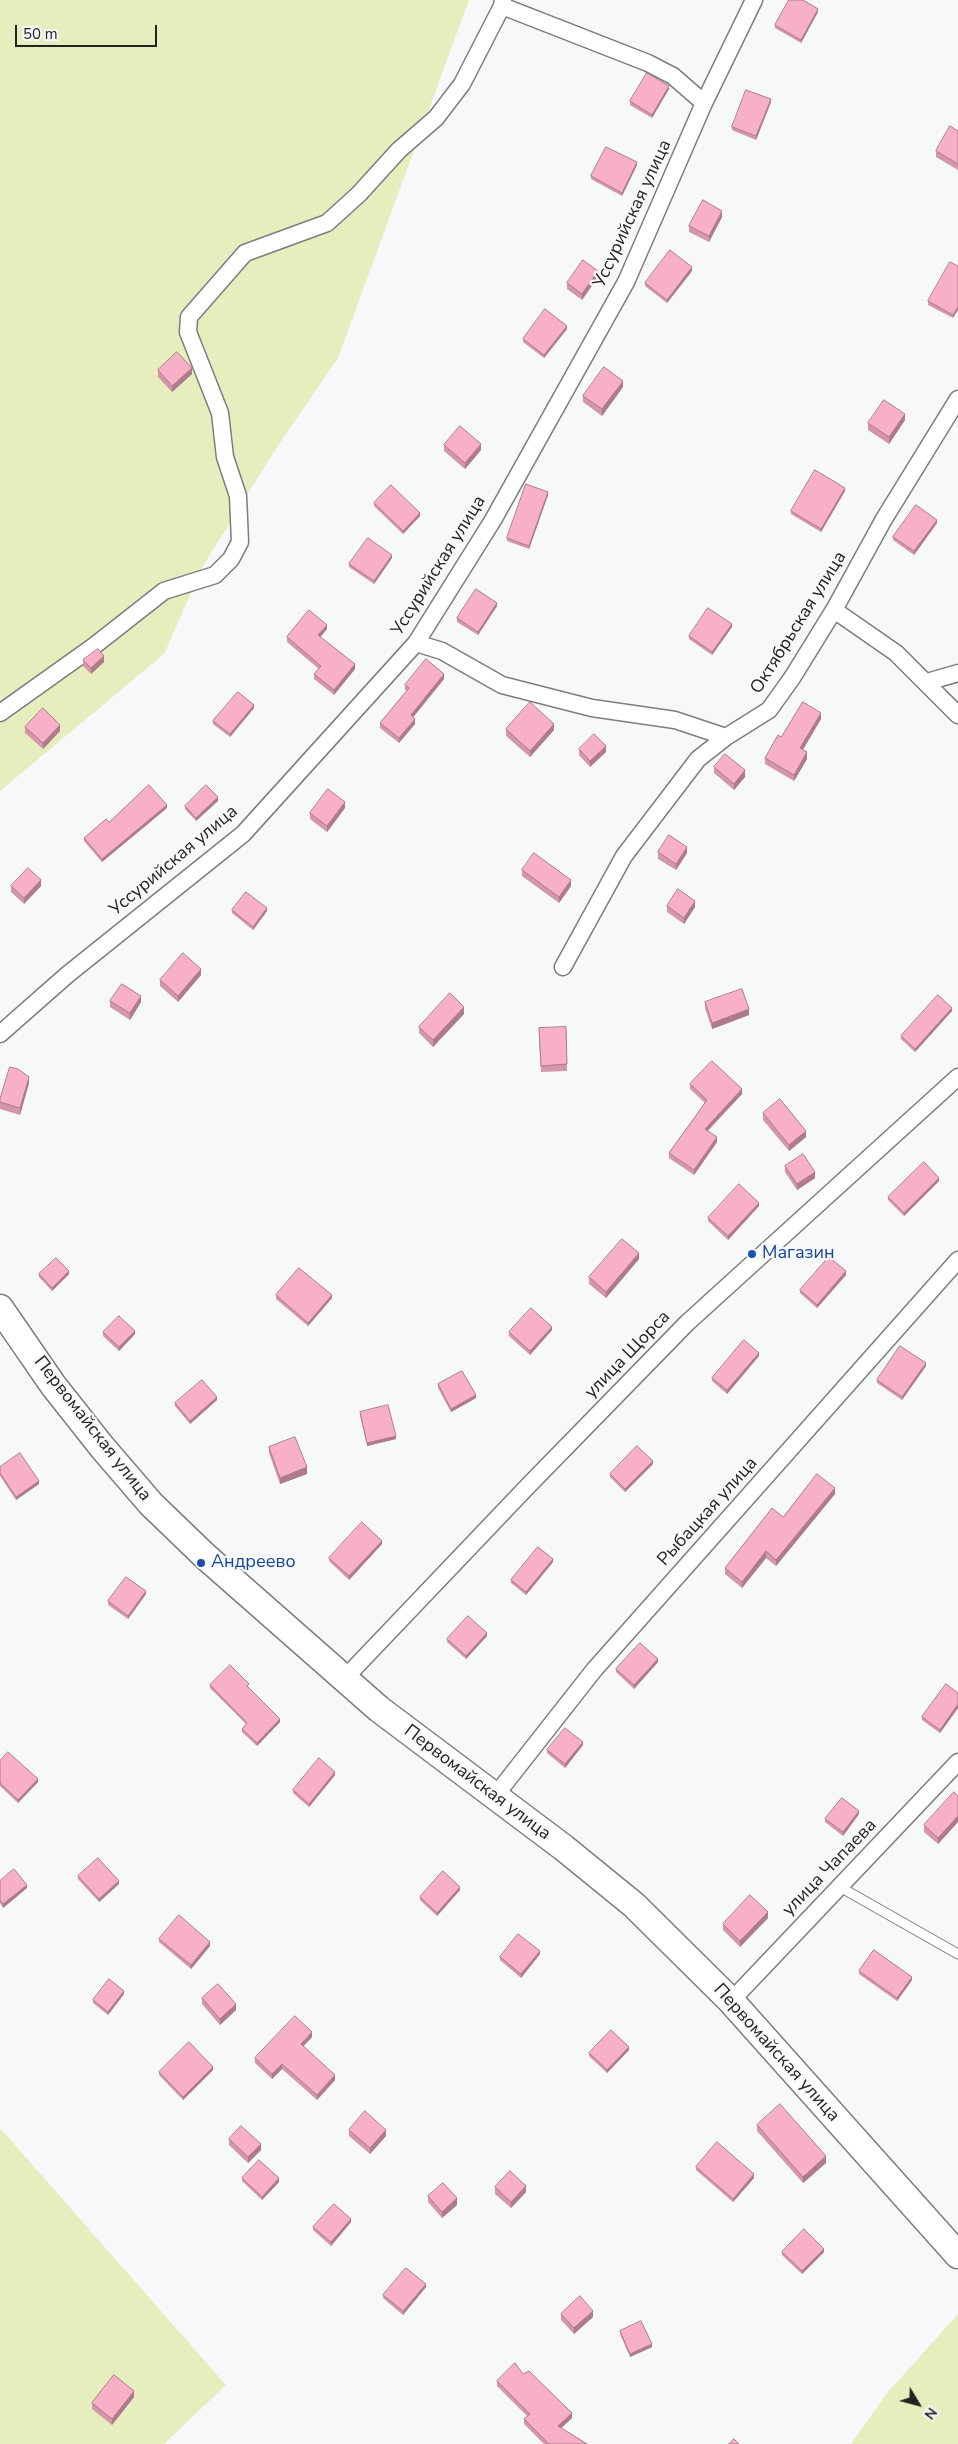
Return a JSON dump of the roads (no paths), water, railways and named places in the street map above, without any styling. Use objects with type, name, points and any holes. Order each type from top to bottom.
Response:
[{"type":"main road","name":"Первомайская улица","points":[[0,1308],[59,1392],[102,1447],[151,1504],[205,1556],[344,1680],[634,1905],[731,2000],[958,2255]]},
{"type":"street","name":"Уссурийская улица","points":[[0,1034],[66,975],[242,834],[416,643],[493,520],[626,282],[704,104],[754,0]]},
{"type":"street","points":[[0,713],[94,646],[164,590],[215,575],[231,560],[240,542],[238,496],[225,456],[220,413],[188,332],[189,317],[245,253],[327,223],[359,194],[399,150],[436,118],[462,84],[503,3],[648,63],[673,76],[704,104]]},
{"type":"street","name":"Октябрьская улица","points":[[563,967],[624,856],[698,760],[726,737],[769,710],[834,610],[884,519],[958,399]]},
{"type":"street","points":[[834,610],[896,653],[927,682],[958,716]]},
{"type":"street","points":[[416,643],[442,651],[502,685],[592,708],[675,720],[726,737]]},
{"type":"street","points":[[927,682],[958,673]]},
{"type":"street","name":"улица Щорса","points":[[344,1680],[527,1486],[687,1323],[958,1077]]},
{"type":"street","name":"Рыбацкая улица","points":[[495,1796],[594,1670],[958,1260]]},
{"type":"street","name":"улица Чапаева","points":[[731,2000],[958,1762]]},
{"type":"lane","points":[[840,1887],[958,1954]]},
{"type":"place","name":"Магазин","points":[[752,1254]]},
{"type":"place","name":"Андреево","points":[[201,1563]]}]
